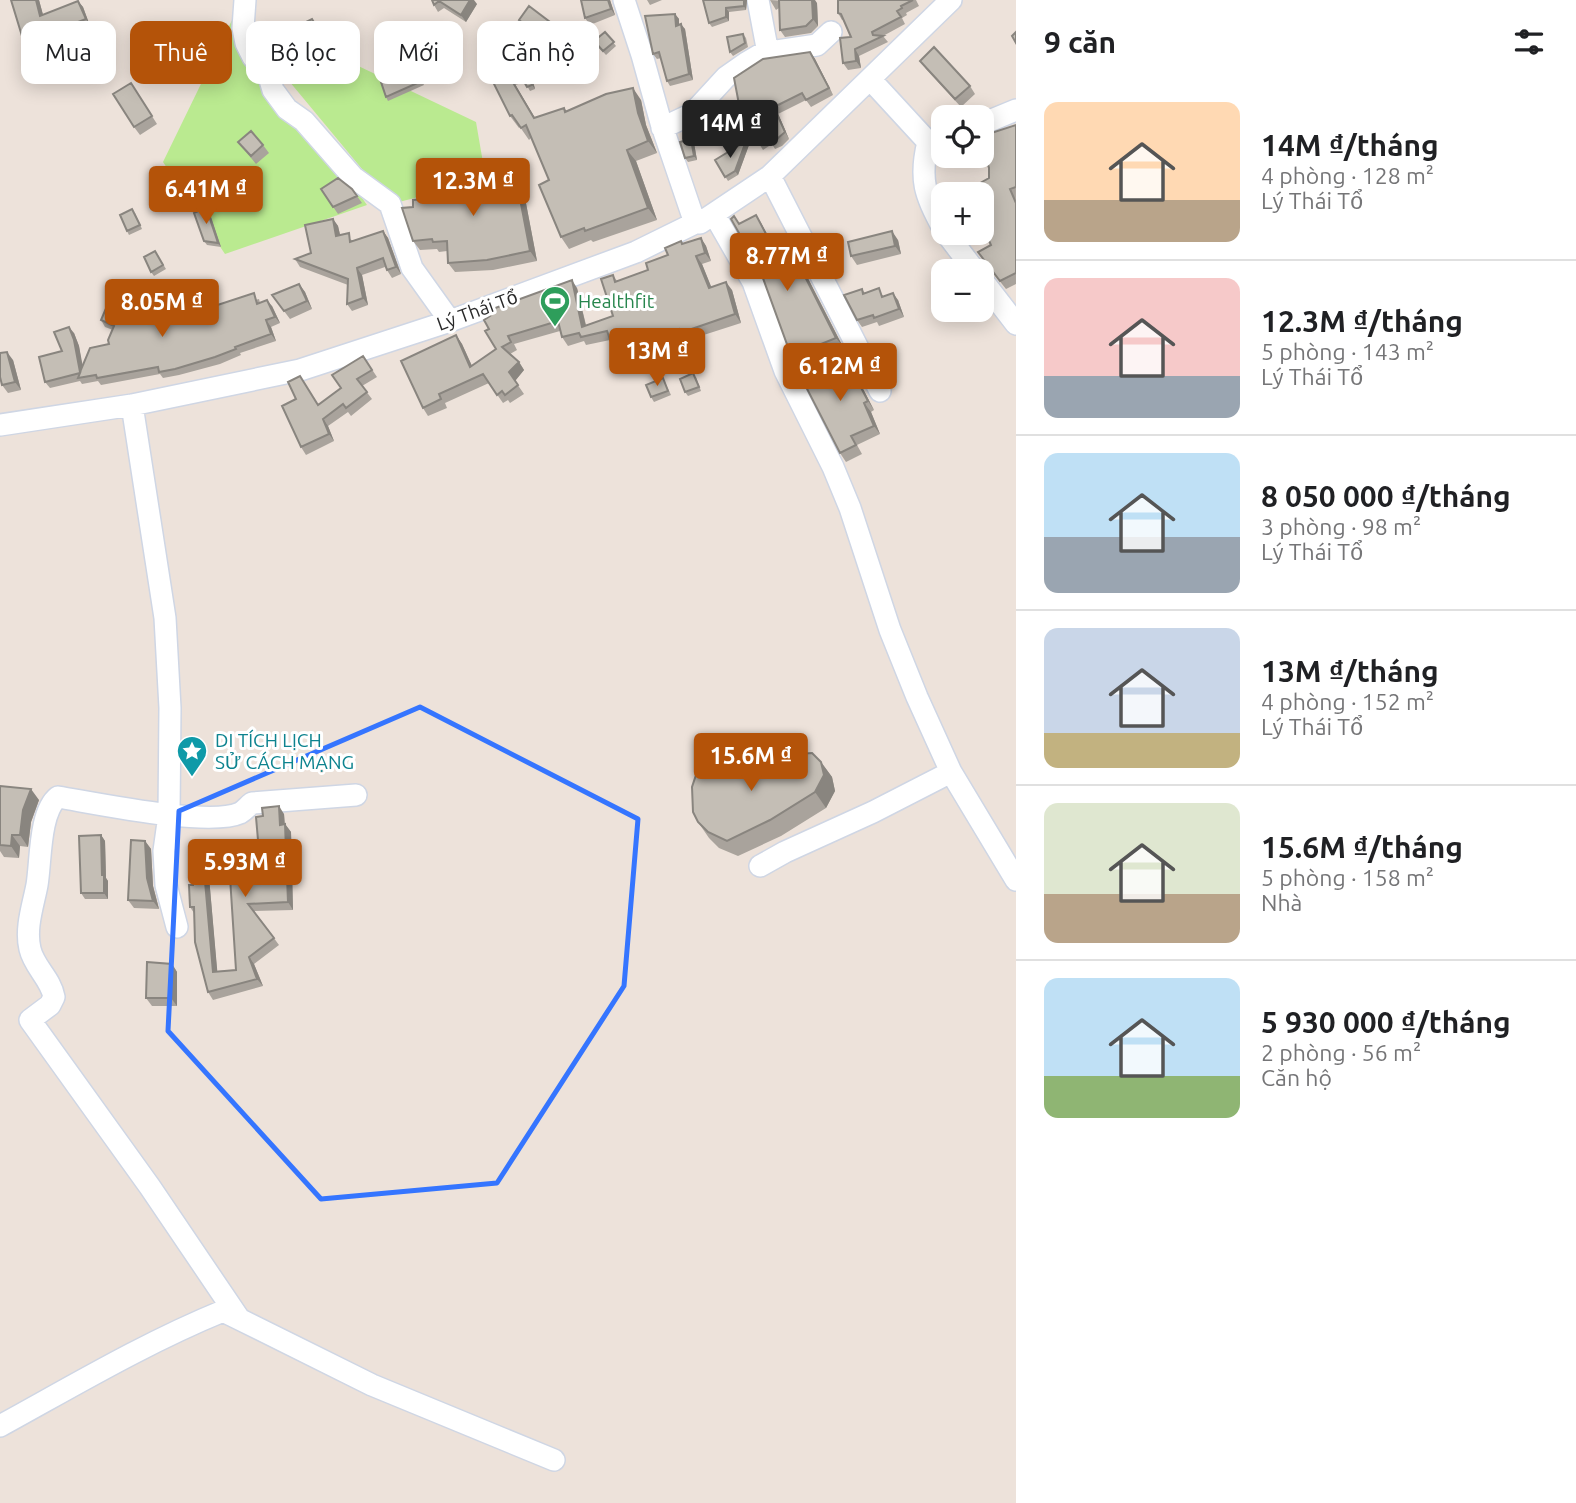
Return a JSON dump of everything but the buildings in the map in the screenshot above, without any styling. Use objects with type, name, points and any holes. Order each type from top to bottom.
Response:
[{"type":"street","points":[[245,0],[243,28],[246,43],[253,57],[268,73],[273,90],[287,109],[304,121],[353,177],[390,204],[412,268],[450,321]]},
{"type":"street","points":[[624,0],[662,128],[704,218],[753,282],[785,371],[850,508],[890,630],[917,697],[951,772],[1016,880]]},
{"type":"street","points":[[758,0],[768,53]]},
{"type":"street","name":"Lý Thái Tổ","points":[[0,425],[132,405],[300,370],[450,321],[636,252],[704,218],[770,176],[951,0]]},
{"type":"street","points":[[662,128],[692,114],[726,77],[746,63],[768,53],[817,45],[831,32]]},
{"type":"street","points":[[870,79],[931,136]]},
{"type":"street","points":[[994,119],[1016,110]]},
{"type":"street","points":[[931,153],[923,171],[927,200],[931,207]]},
{"type":"street","points":[[770,176],[880,391]]},
{"type":"street","points":[[955,245],[966,259]]},
{"type":"street","points":[[994,296],[1016,324]]},
{"type":"street","points":[[132,405],[165,618],[170,708],[169,815],[163,851],[166,885],[177,927]]},
{"type":"street","points":[[760,866],[951,772]]},
{"type":"street","points":[[238,1317],[150,1187],[30,1020],[50,1005],[54,997],[30,953],[28,938],[41,843],[53,801],[58,797],[169,815],[225,816],[240,813],[252,803],[356,795]]},
{"type":"street","points":[[0,1426],[71,1385],[223,1311],[372,1385],[554,1460]]},
{"type":"highlighted area","points":[[420,707],[638,819],[624,986],[497,1183],[321,1199],[168,1031],[179,811]]},
{"type":"green space","points":[[234,16],[246,33],[246,84],[282,84],[367,205],[225,254],[163,162],[201,84],[232,84],[232,21]]},
{"type":"green space","points":[[360,67],[374,73],[374,84],[396,84],[476,122],[486,180],[391,204],[292,84],[360,84]]},
{"type":"place","name":"Healthfit","points":[[555,328]]},
{"type":"place","name":"DI TÍCH LỊCH SỬ CÁCH MẠNG","points":[[192,778]]}]
